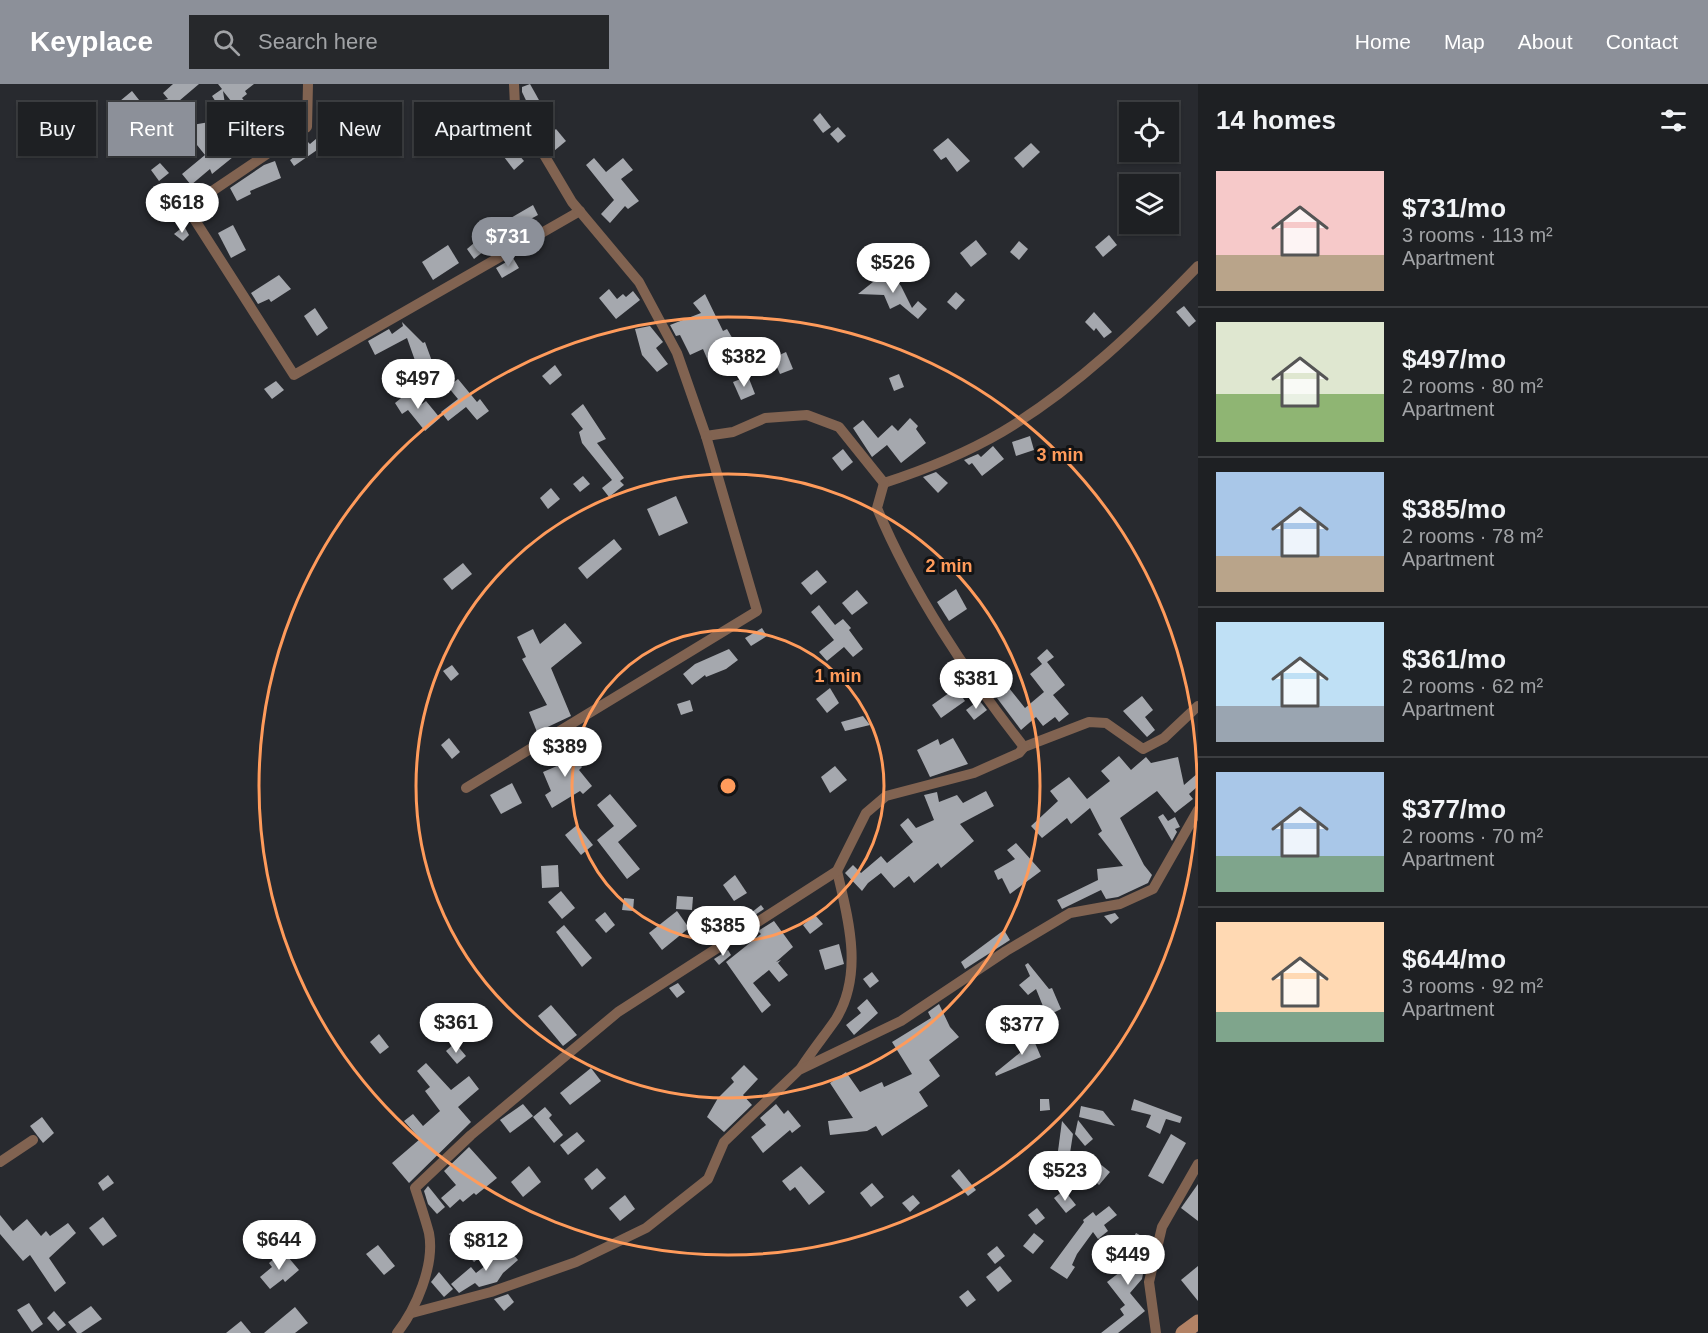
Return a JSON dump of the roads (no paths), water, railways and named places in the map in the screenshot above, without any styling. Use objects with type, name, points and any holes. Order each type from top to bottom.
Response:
[{"type":"main road","points":[[1183,1333],[1198,1322]]},
{"type":"street","points":[[308,84],[307,127],[199,200],[191,214],[294,375],[580,211]]},
{"type":"street","points":[[466,788],[757,612],[706,436],[677,353],[639,282],[580,211],[514,106],[514,84]]},
{"type":"street","points":[[885,483],[920,471],[1002,432],[1073,382],[1144,322],[1198,266]]},
{"type":"street","points":[[706,436],[733,432],[765,418],[807,415],[839,427],[885,483]]},
{"type":"street","points":[[885,483],[877,508],[892,544],[976,686],[1024,747]]},
{"type":"street","points":[[397,1333],[412,1313],[426,1276],[429,1236],[415,1188],[471,1135],[618,1012],[837,871],[866,813],[886,796],[974,773],[1019,753],[1024,747],[1089,722],[1106,723],[1143,749],[1164,738],[1198,706]]},
{"type":"street","points":[[799,1070],[902,1021],[1006,951],[1070,913],[1120,904],[1153,890],[1198,810]]},
{"type":"street","points":[[412,1313],[491,1292],[576,1262],[646,1228],[708,1179],[724,1142],[799,1070],[837,1016],[852,971],[850,926],[837,871]]},
{"type":"street","points":[[0,1162],[33,1140]]},
{"type":"street","points":[[1156,1333],[1149,1282],[1162,1227],[1198,1164]]}]
